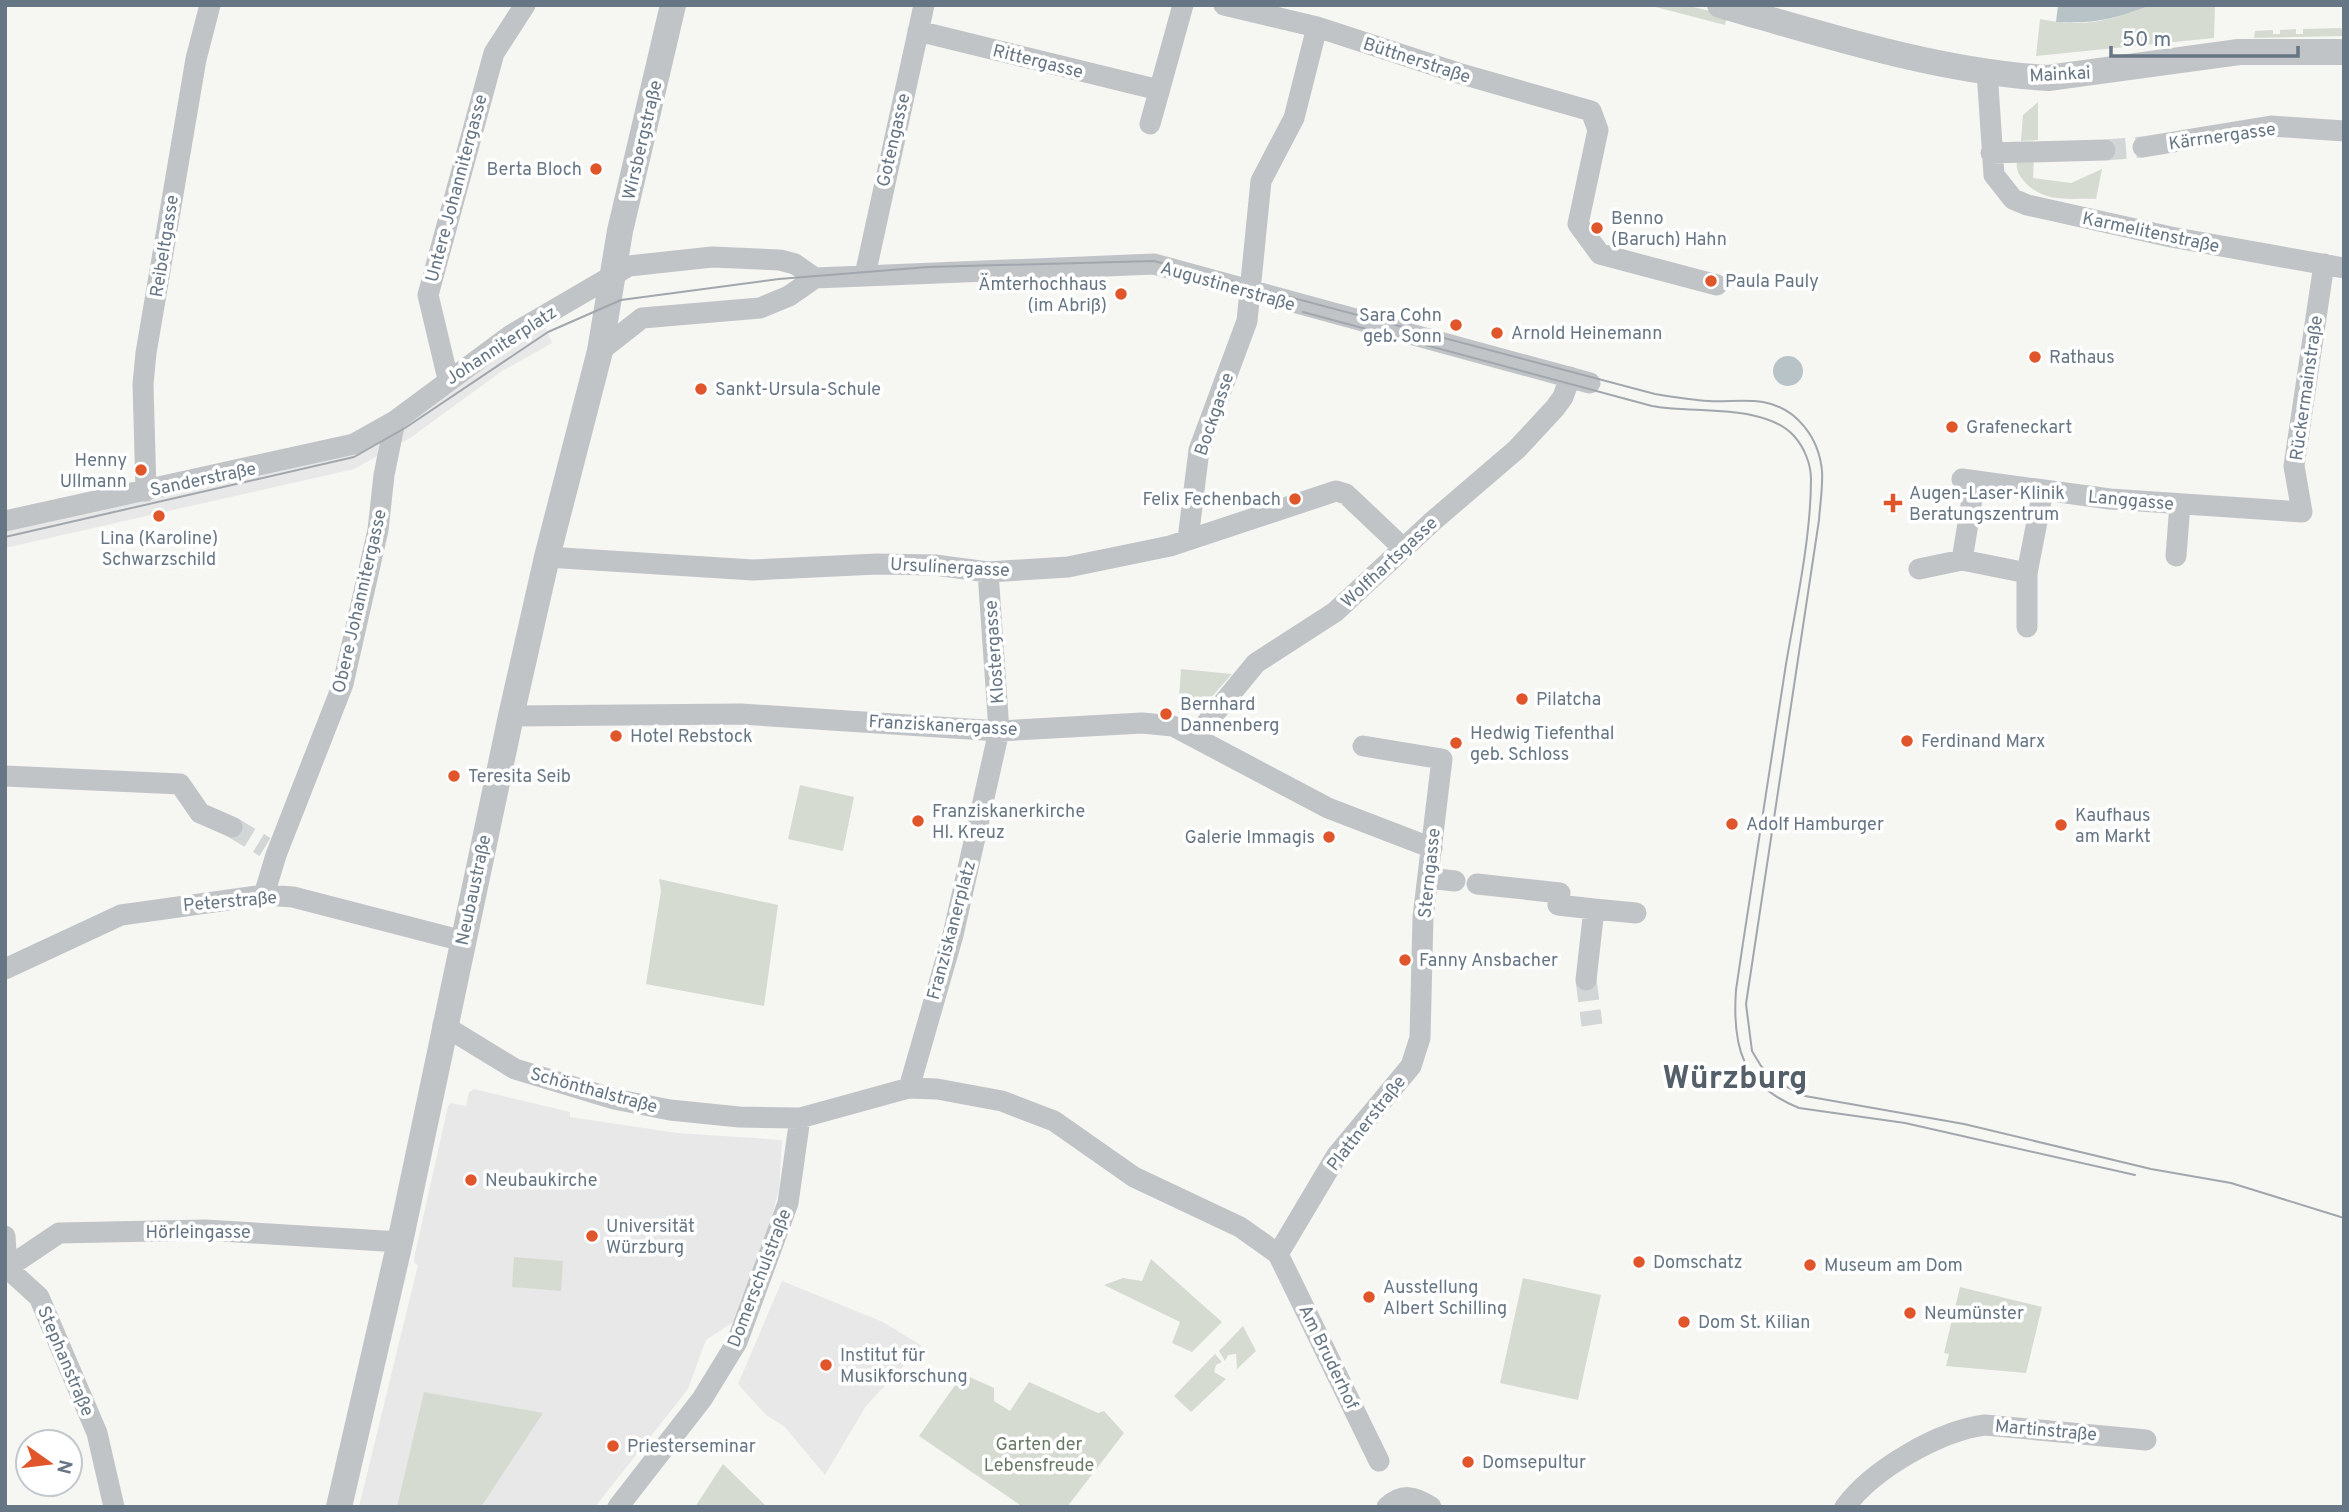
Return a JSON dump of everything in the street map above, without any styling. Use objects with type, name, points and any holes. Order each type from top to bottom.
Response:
[{"type":"street","name":"Reibeltgasse","points":[[146,491],[143,384],[146,353],[196,59],[210,5]]},
{"type":"street","name":"Untere Johannitergasse","points":[[448,379],[428,295],[494,53],[525,5]]},
{"type":"street","name":"Wirsbergstraße","points":[[612,276],[673,5]]},
{"type":"street","name":"Gotengasse","points":[[865,275],[924,5]]},
{"type":"street","points":[[1150,124],[1183,5]]},
{"type":"street","name":"Büttnerstraße","points":[[1224,5],[1317,27],[1458,74],[1591,111],[1598,130],[1578,224],[1600,254],[1717,285]]},
{"type":"street","name":"Mainkai","points":[[1720,5],[1822,34],[1987,71],[2048,78],[2239,52],[2344,52]]},
{"type":"street","name":"Bockgasse","points":[[1188,539],[1199,450],[1247,321],[1261,181],[1294,118],[1317,27]]},
{"type":"street","name":"Rittergasse","points":[[918,31],[1159,90]]},
{"type":"street","name":"Karmelitenstraße","points":[[1987,71],[1994,175],[2013,199],[2027,205],[2250,253],[2334,266]]},
{"type":"street","name":"Kärrnergasse","points":[[2143,147],[2271,126],[2344,131]]},
{"type":"street","points":[[1991,153],[2105,150]]},
{"type":"street","points":[[612,276],[629,266],[648,262],[712,257],[780,260],[795,264],[816,278]]},
{"type":"street","name":"Augustinerstraße","points":[[600,351],[642,318],[760,308],[789,296],[816,278],[1154,264],[1580,380]]},
{"type":"street","name":"Rückermainstraße","points":[[2302,512],[2294,466],[2334,266]]},
{"type":"street","name":"Johanniterplatz","points":[[395,421],[448,379],[511,335],[612,276]]},
{"type":"street","name":"Neubaustraße","points":[[339,1507],[400,1242],[443,1025],[511,716],[547,557],[600,351],[612,276]]},
{"type":"street","name":"Wolfhartsgasse","points":[[1196,736],[1256,663],[1322,622],[1517,449],[1580,380]]},
{"type":"street","name":"Sanderstraße","points":[[5,520],[354,444],[395,421]]},
{"type":"street","name":"Obere Johannitergasse","points":[[264,895],[271,851],[343,684],[378,530],[384,475],[395,421]]},
{"type":"street","name":"Langgasse","points":[[1962,560],[1968,480],[2043,491],[2180,505],[2302,512]]},
{"type":"street","name":"Ursulinergasse","points":[[547,557],[752,570],[877,564],[935,565],[988,572],[1068,568],[1135,555],[1340,491],[1404,549]]},
{"type":"street","points":[[2027,627],[2026,573],[2043,491]]},
{"type":"street","points":[[2176,556],[2180,505]]},
{"type":"street","points":[[1919,569],[1962,560],[2026,573]]},
{"type":"street","name":"Klostergasse","points":[[988,572],[999,731]]},
{"type":"street","name":"Franziskanergasse","points":[[511,716],[741,714],[999,731],[1142,723],[1173,726],[1328,808],[1432,848]]},
{"type":"street","name":"Franziskanerplatz","points":[[909,1088],[953,935],[999,731]]},
{"type":"street","name":"Sterngasse","points":[[1363,746],[1442,759],[1423,917],[1420,1038],[1411,1066]]},
{"type":"street","points":[[5,776],[180,784],[200,813],[232,827]]},
{"type":"street","points":[[1428,878],[1455,881]]},
{"type":"street","points":[[1477,884],[1560,893],[1558,905],[1636,913]]},
{"type":"street","name":"Peterstraße","points":[[5,969],[121,915],[264,895],[293,897],[463,941]]},
{"type":"street","points":[[1586,980],[1594,909]]},
{"type":"street","name":"Schönthalstraße","points":[[443,1025],[515,1069],[614,1098],[698,1113],[800,1118]]},
{"type":"street","name":"Plattnerstraße","points":[[1278,1254],[1337,1155],[1411,1066]]},
{"type":"street","points":[[800,1118],[909,1088],[937,1089],[1002,1101],[1054,1121],[1134,1177],[1240,1227],[1278,1254]]},
{"type":"street","name":"Domerschulstraße","points":[[618,1507],[702,1399],[737,1342],[788,1203],[800,1118]]},
{"type":"street","name":"Hörleingasse","points":[[6,1268],[59,1233],[205,1230],[400,1242]]},
{"type":"street","points":[[5,1236],[6,1268]]},
{"type":"street","name":"Am Bruderhof","points":[[1278,1254],[1379,1461]]},
{"type":"street","name":"Stephanstraße","points":[[6,1268],[39,1297],[97,1433],[114,1507]]},
{"type":"street","name":"Martinstraße","points":[[1845,1507],[1865,1486],[1933,1441],[1968,1427],[1985,1424],[2146,1440]]},
{"type":"street","points":[[1392,1497],[1412,1497],[1431,1507]]},
{"type":"shaded area","points":[[2058,5],[2151,5],[2105,19],[2056,22]]},
{"type":"shaded area","points":[[544,324],[552,343],[502,371],[410,438],[354,469],[5,548],[5,528],[354,450]]},
{"type":"shaded area","points":[[1788,356],[1799,360],[1803,371],[1799,382],[1788,386],[1777,382],[1773,371],[1777,360]]},
{"type":"shaded area","name":"Universität Würzburg","points":[[474,1089],[570,1112],[570,1117],[677,1133],[782,1140],[779,1189],[765,1242],[735,1321],[706,1340],[688,1389],[595,1507],[359,1507],[418,1265],[414,1263],[415,1254],[448,1106],[451,1103],[466,1106],[469,1092]]},
{"type":"shaded area","name":"Institut für Musikforschung","points":[[782,1281],[883,1322],[922,1346],[866,1406],[825,1475],[784,1426],[766,1415],[738,1384]]},
{"type":"green space","points":[[1648,5],[1685,5],[1727,15],[1725,25]]},
{"type":"green space","points":[[2151,5],[2215,5],[2214,38],[2036,56],[2040,19],[2084,23],[2123,15]]},
{"type":"green space","points":[[2341,28],[2344,36],[2254,38],[2255,31],[2273,30],[2273,34],[2280,34],[2280,30],[2296,29],[2296,34],[2303,34],[2303,29]]},
{"type":"green space","points":[[2038,102],[2038,140],[2021,141],[2023,115]]},
{"type":"green space","points":[[2019,154],[2034,159],[2033,178],[2071,183],[2102,169],[2096,199],[2066,199],[2039,193],[2019,174]]},
{"type":"green space","points":[[1181,669],[1232,674],[1202,708],[1178,713]]},
{"type":"green space","points":[[800,785],[854,797],[843,851],[788,839]]},
{"type":"green space","points":[[659,879],[778,905],[764,1006],[646,984],[661,891]]},
{"type":"green space","points":[[514,1257],[563,1261],[561,1291],[512,1287]]},
{"type":"green space","points":[[1151,1259],[1222,1322],[1192,1352],[1172,1343],[1180,1322],[1104,1285],[1123,1278],[1142,1281]]},
{"type":"green space","points":[[1523,1278],[1601,1295],[1578,1400],[1500,1383]]},
{"type":"green space","points":[[1960,1287],[2042,1307],[2026,1373],[1946,1366],[1949,1354],[1944,1353]]},
{"type":"green space","points":[[1243,1326],[1256,1351],[1237,1369],[1236,1354],[1228,1355],[1225,1361],[1219,1351]]},
{"type":"green space","points":[[1215,1354],[1222,1362],[1216,1365],[1214,1372],[1226,1379],[1191,1412],[1174,1396]]},
{"type":"green space","name":"Garten der Lebensfreude","points":[[963,1374],[994,1388],[994,1401],[1010,1411],[1029,1382],[1098,1413],[1104,1411],[1124,1433],[1067,1507],[1023,1507],[919,1436]]},
{"type":"green space","points":[[424,1392],[543,1413],[481,1507],[397,1507]]},
{"type":"green space","points":[[723,1464],[767,1507],[695,1507]]},
{"type":"tunnel","points":[[2105,150],[2143,147]]},
{"type":"tunnel","points":[[232,827],[265,847]]},
{"type":"tunnel","points":[[1586,980],[1592,1025]]},
{"type":"tram line","points":[[5,537],[354,457],[405,428],[548,332],[621,300],[779,279],[928,267],[1154,261],[1655,394],[1702,401],[1756,401],[1775,405],[1796,418],[1811,436],[1820,459],[1822,483],[1819,520],[1746,1004],[1752,1051],[1761,1066],[1777,1082],[1805,1096],[1964,1124],[2151,1169],[2231,1183],[2344,1218]]},
{"type":"tram line","points":[[1303,312],[1652,406],[1747,414],[1781,426],[1798,440],[1810,468],[1809,524],[1736,990],[1736,1029],[1745,1062],[1753,1076],[1765,1088],[1799,1108],[1905,1123],[2135,1175]]},
{"type":"place","name":"Berta Bloch","points":[[596,169]]},
{"type":"place","name":"Benno (Baruch) Hahn","points":[[1597,228]]},
{"type":"place","name":"Paula Pauly","points":[[1711,281]]},
{"type":"place","name":"Ämterhochhaus (im Abriß)","points":[[1121,294]]},
{"type":"place","name":"Sara Cohn geb. Sonn","points":[[1456,325]]},
{"type":"place","name":"Arnold Heinemann","points":[[1497,333]]},
{"type":"place","name":"Rathaus","points":[[2035,357]]},
{"type":"place","name":"Sankt-Ursula-Schule","points":[[701,389]]},
{"type":"place","name":"Grafeneckart","points":[[1952,427]]},
{"type":"place","name":"Henny Ullmann","points":[[141,470]]},
{"type":"place","name":"Felix Fechenbach","points":[[1295,499]]},
{"type":"place","name":"Augen-Laser-Klinik Beratungszentrum","points":[[1893,503]]},
{"type":"place","name":"Lina (Karoline) Schwarzschild","points":[[159,516]]},
{"type":"place","name":"Pilatcha","points":[[1522,699]]},
{"type":"place","name":"Bernhard Dannenberg","points":[[1166,714]]},
{"type":"place","name":"Hotel Rebstock","points":[[616,736]]},
{"type":"place","name":"Ferdinand Marx","points":[[1907,741]]},
{"type":"place","name":"Hedwig Tiefenthal geb. Schloss","points":[[1456,743]]},
{"type":"place","name":"Teresita Seib","points":[[454,776]]},
{"type":"place","name":"Franziskanerkirche Hl. Kreuz","points":[[918,821]]},
{"type":"place","name":"Adolf Hamburger","points":[[1732,824]]},
{"type":"place","name":"Kaufhaus am Markt","points":[[2061,825]]},
{"type":"place","name":"Galerie Immagis","points":[[1329,837]]},
{"type":"place","name":"Fanny Ansbacher","points":[[1405,960]]},
{"type":"place","name":"Neubaukirche","points":[[471,1180]]},
{"type":"place","name":"Universität Würzburg","points":[[592,1236]]},
{"type":"place","name":"Domschatz","points":[[1639,1262]]},
{"type":"place","name":"Museum am Dom","points":[[1810,1265]]},
{"type":"place","name":"Ausstellung Albert Schilling","points":[[1369,1297]]},
{"type":"place","name":"Neumünster","points":[[1910,1313]]},
{"type":"place","name":"Dom St. Kilian","points":[[1684,1322]]},
{"type":"place","name":"Institut für Musikforschung","points":[[826,1365]]},
{"type":"place","name":"Priesterseminar","points":[[613,1446]]},
{"type":"place","name":"Domsepultur","points":[[1468,1462]]},
{"type":"district","name":"Würzburg","points":[[1735,1077]]}]
